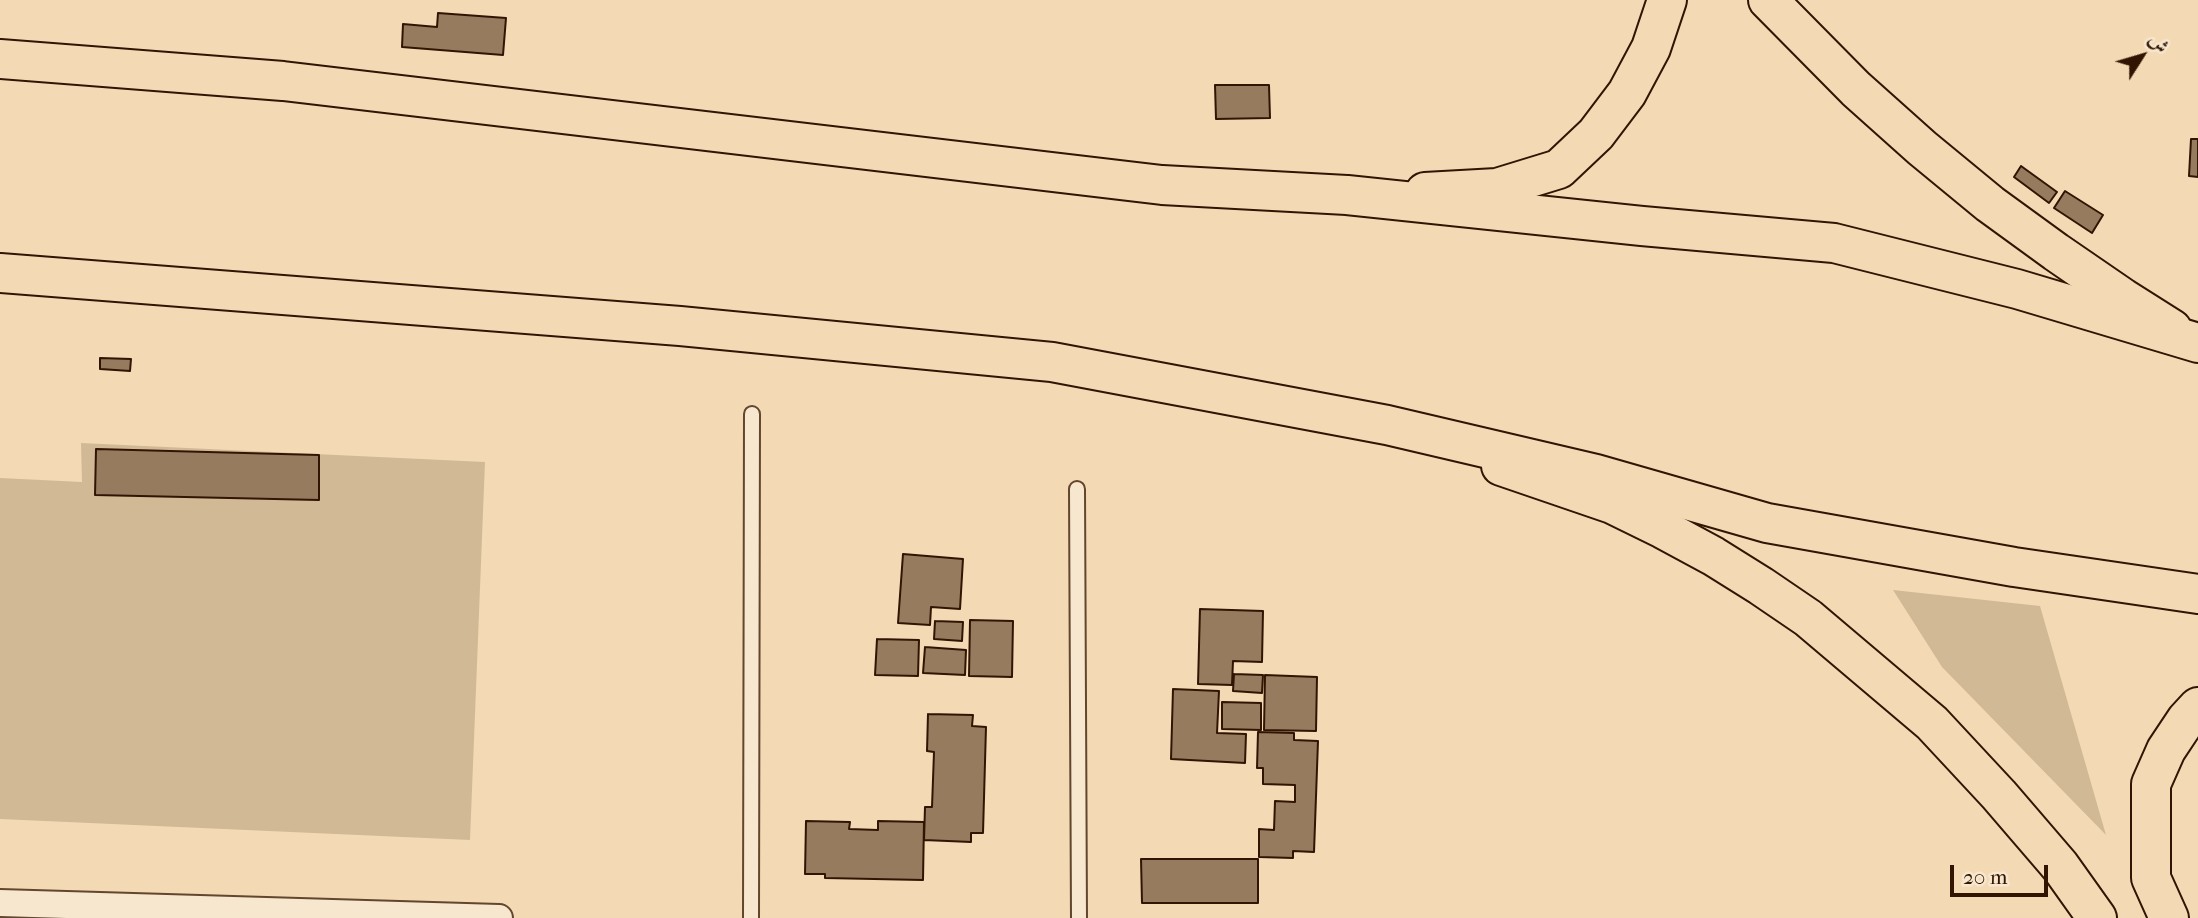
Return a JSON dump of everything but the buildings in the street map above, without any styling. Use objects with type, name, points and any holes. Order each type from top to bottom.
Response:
[{"type":"main road","points":[[1347,195],[1497,188],[1559,169],[1596,134],[1627,93],[1651,48],[1667,0]]},
{"type":"main road","points":[[1768,0],[1856,89],[1981,196],[2056,253],[2195,342]]},
{"type":"main road","points":[[0,59],[283,81],[1162,185],[1347,195],[1834,243],[2017,289],[2195,342]]},
{"type":"main road","points":[[0,273],[680,326],[1052,362],[1387,425],[1596,474],[1767,523],[2014,567],[2198,594]]},
{"type":"main road","points":[[1387,425],[1612,504],[1713,556],[1808,618],[1932,723],[2060,866],[2097,918]]},
{"type":"main road","points":[[2169,918],[2151,878],[2151,784],[2166,750],[2198,707]]},
{"type":"street","points":[[0,903],[313,916],[499,918]]},
{"type":"lane","points":[[751,918],[752,414]]},
{"type":"lane","points":[[1077,489],[1079,918]]},
{"type":"shaded area","points":[[81,443],[485,462],[470,840],[0,819],[0,478],[82,482]]},
{"type":"shaded area","points":[[1893,590],[2040,606],[2106,835],[1942,667]]}]
